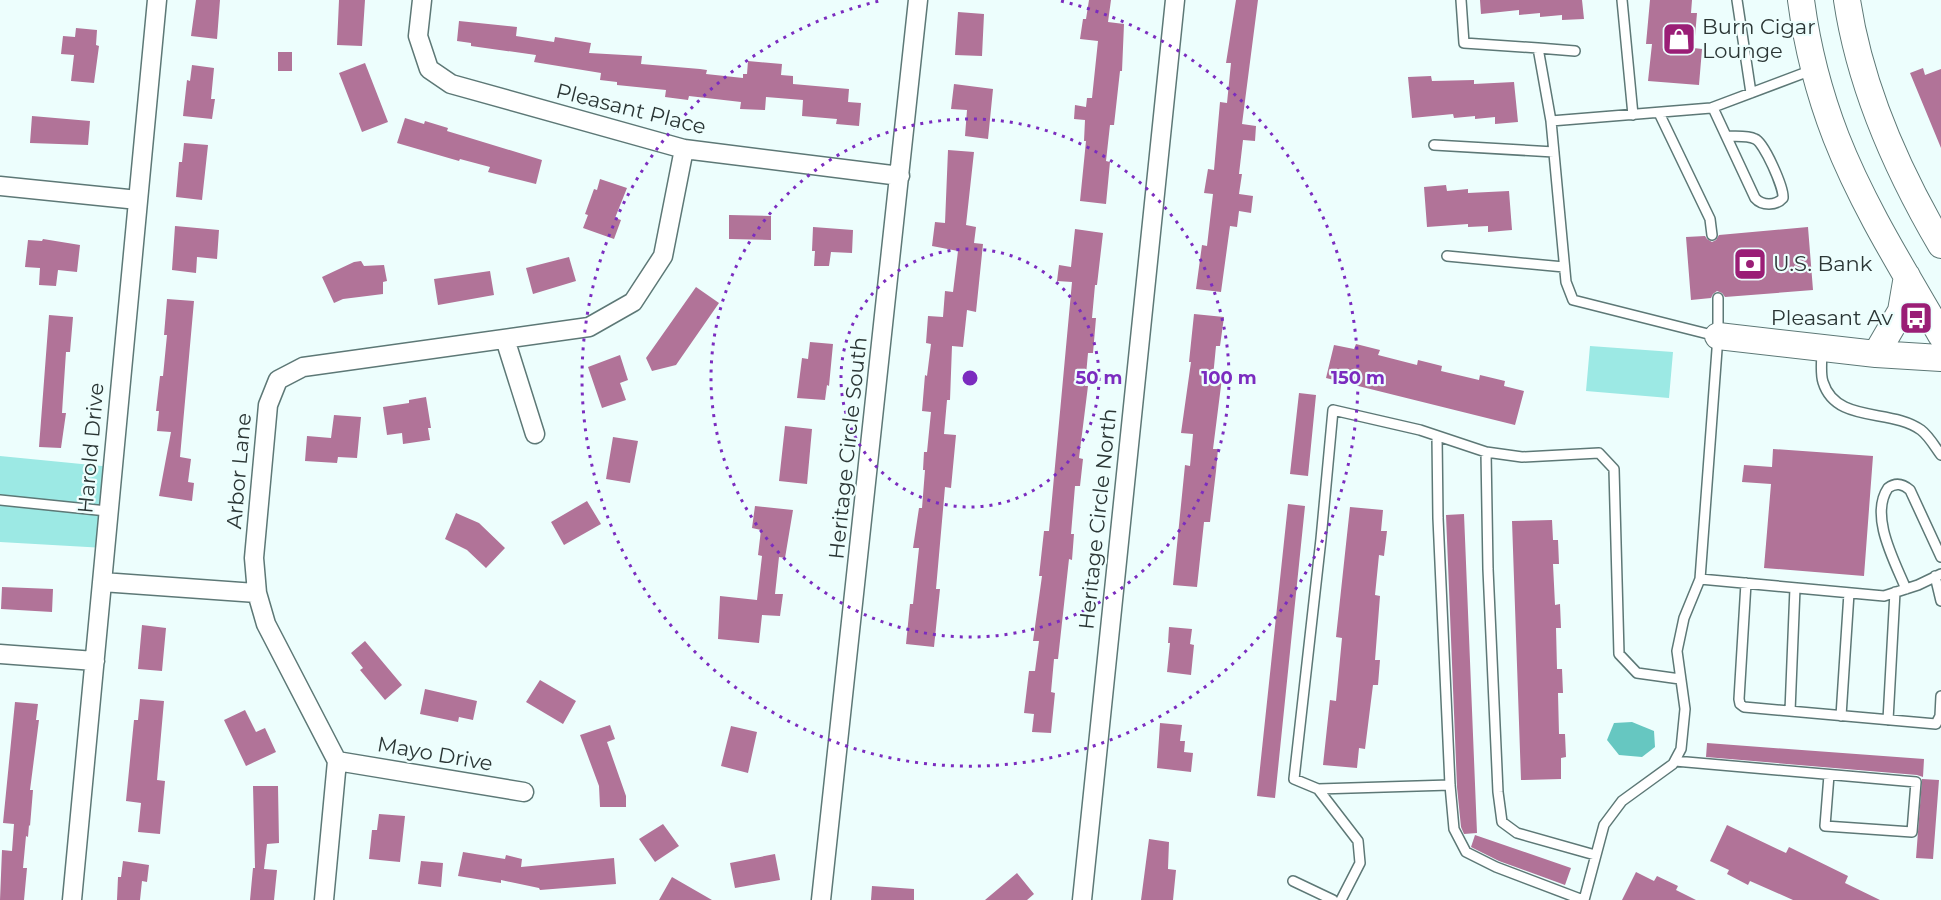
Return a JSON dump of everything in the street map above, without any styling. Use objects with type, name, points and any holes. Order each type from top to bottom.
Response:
[{"type":"street","name":"Harold Drive","points":[[72,900],[157,0]]},
{"type":"street","name":"Pleasant Place","points":[[422,0],[418,36],[429,69],[451,84],[684,149],[900,176]]},
{"type":"street","name":"Heritage Circle South","points":[[822,900],[918,0]]},
{"type":"street","name":"Heritage Circle North","points":[[1082,900],[1175,0]]},
{"type":"street","points":[[1801,0],[1815,69],[1836,137],[1859,190],[1941,334]]},
{"type":"street","points":[[1847,0],[1863,71],[1880,122],[1901,173],[1941,245]]},
{"type":"street","name":"Arbor Lane","points":[[337,761],[266,624],[257,593],[254,558],[268,405],[279,380],[303,368],[589,327],[633,302],[663,256],[684,149]]},
{"type":"street","points":[[0,186],[138,200]]},
{"type":"street","points":[[1876,354],[1901,311],[1907,276]]},
{"type":"street","points":[[1718,336],[1876,354],[1941,358]]},
{"type":"street","points":[[506,339],[535,434]]},
{"type":"street","points":[[102,582],[257,593]]},
{"type":"street","points":[[0,654],[95,661]]},
{"type":"street","points":[[324,900],[337,761]]},
{"type":"street","name":"Mayo Drive","points":[[337,761],[524,792]]},
{"type":"lane","points":[[1461,0],[1464,43],[1575,51]]},
{"type":"lane","points":[[1622,0],[1633,114]]},
{"type":"lane","points":[[1737,0],[1751,93]]},
{"type":"lane","points":[[1538,48],[1551,121],[1566,282],[1574,300],[1718,336]]},
{"type":"lane","points":[[1551,121],[1713,108],[1815,69]]},
{"type":"lane","points":[[1713,108],[1726,136],[1755,198],[1759,203],[1765,204],[1780,202],[1783,198],[1783,189],[1761,143],[1752,138],[1726,136]]},
{"type":"lane","points":[[1659,113],[1710,219],[1712,235]]},
{"type":"lane","points":[[1434,145],[1554,152]]},
{"type":"lane","points":[[1447,256],[1564,267]]},
{"type":"lane","points":[[1437,436],[1438,518],[1454,829],[1466,852],[1496,867],[1583,900],[1604,825],[1622,801],[1675,761],[1681,749],[1685,709],[1677,651],[1684,618],[1700,579],[1718,336],[1718,298]]},
{"type":"lane","points":[[1822,348],[1822,381],[1831,398],[1842,407],[1909,422],[1923,431],[1941,455]]},
{"type":"lane","points":[[1450,785],[1318,789],[1294,779],[1333,410],[1437,436],[1486,452],[1522,457],[1599,453],[1614,469],[1619,654],[1638,673],[1680,679]]},
{"type":"lane","points":[[1486,452],[1488,580],[1498,792],[1502,822],[1517,833],[1595,855]]},
{"type":"lane","points":[[1906,588],[1883,529],[1883,500],[1887,488],[1897,484],[1906,486],[1910,490],[1941,557]]},
{"type":"lane","points":[[0,500],[107,511]]},
{"type":"lane","points":[[1700,579],[1884,596],[1938,575],[1941,601]]},
{"type":"lane","points":[[1746,583],[1740,704],[1744,707],[1936,724],[1940,716],[1941,696]]},
{"type":"lane","points":[[1790,711],[1795,588]]},
{"type":"lane","points":[[1888,720],[1895,592]]},
{"type":"lane","points":[[1841,716],[1849,593]]},
{"type":"lane","points":[[1675,761],[1916,782],[1912,832],[1825,826],[1828,775]]},
{"type":"lane","points":[[1318,789],[1358,841],[1359,863],[1341,900]]},
{"type":"lane","points":[[1293,881],[1333,900]]},
{"type":"shaded area","points":[[1590,346],[1673,352],[1669,398],[1586,391]]},
{"type":"shaded area","points":[[0,456],[112,467],[105,548],[0,542]]},
{"type":"shaded area","points":[[1632,722],[1654,731],[1655,747],[1642,757],[1619,755],[1607,740],[1614,723]]},
{"type":"building","points":[[196,0],[220,0],[217,39],[191,36]]},
{"type":"building","points":[[339,0],[365,0],[362,46],[337,45]]},
{"type":"building","points":[[1089,0],[1111,0],[1108,22],[1124,24],[1122,71],[1120,71],[1114,125],[1110,125],[1106,161],[1110,162],[1106,204],[1080,201],[1086,141],[1084,141],[1085,120],[1074,119],[1075,105],[1086,107],[1087,98],[1092,98],[1098,41],[1080,39]]},
{"type":"building","points":[[1236,0],[1258,0],[1242,124],[1256,126],[1255,141],[1243,140],[1239,174],[1242,174],[1239,194],[1253,196],[1251,213],[1239,211],[1237,227],[1230,226],[1221,292],[1196,289],[1202,245],[1207,246],[1213,194],[1204,193],[1208,169],[1214,170],[1220,102],[1227,103],[1231,63],[1226,63]]},
{"type":"building","points":[[1480,0],[1582,0],[1584,19],[1562,20],[1562,15],[1540,17],[1540,13],[1519,15],[1519,10],[1481,14]]},
{"type":"building","points":[[1650,0],[1692,0],[1691,13],[1697,13],[1694,48],[1702,49],[1699,85],[1648,81],[1652,44],[1646,44]]},
{"type":"building","points":[[958,12],[984,14],[982,56],[955,55]]},
{"type":"building","points":[[459,21],[517,27],[516,36],[554,42],[555,37],[591,43],[589,53],[642,56],[641,64],[707,70],[706,74],[743,78],[743,74],[747,74],[748,61],[782,64],[781,75],[793,76],[793,84],[849,89],[848,102],[861,103],[859,126],[836,124],[837,119],[802,116],[803,100],[766,97],[765,110],[740,109],[741,102],[689,96],[688,100],[665,97],[666,90],[617,85],[617,82],[600,80],[601,73],[534,62],[536,55],[471,46],[471,43],[457,41]]},
{"type":"building","points":[[76,28],[97,30],[96,45],[99,46],[94,83],[71,81],[74,55],[61,54],[63,36],[75,37]]},
{"type":"building","points":[[278,52],[292,52],[292,71],[278,71]]},
{"type":"building","points":[[365,63],[388,122],[362,132],[339,73]]},
{"type":"building","points":[[192,65],[214,68],[211,99],[215,99],[212,119],[183,116],[187,80],[190,81]]},
{"type":"building","points":[[1923,68],[1925,75],[1941,69],[1941,148],[1910,73]]},
{"type":"building","points":[[1431,76],[1432,81],[1474,80],[1474,84],[1514,82],[1518,122],[1495,124],[1495,117],[1454,118],[1453,114],[1412,118],[1408,77]]},
{"type":"building","points":[[954,84],[993,89],[988,139],[965,136],[967,110],[951,109]]},
{"type":"building","points":[[32,116],[90,121],[88,145],[30,143]]},
{"type":"building","points":[[405,118],[448,128],[447,131],[542,160],[536,184],[488,172],[490,167],[460,159],[459,161],[397,143]]},
{"type":"building","points":[[184,143],[208,145],[202,200],[176,197],[179,162],[182,162]]},
{"type":"building","points":[[948,150],[974,152],[966,225],[976,227],[974,243],[983,244],[976,312],[967,310],[963,347],[952,346],[950,400],[947,400],[944,434],[956,435],[951,488],[945,487],[936,589],[940,589],[934,647],[906,644],[919,548],[913,548],[919,508],[922,508],[924,452],[927,452],[931,412],[922,411],[925,375],[927,376],[931,344],[926,343],[928,316],[943,317],[945,291],[953,292],[958,251],[932,246],[935,222],[945,223]]},
{"type":"building","points":[[600,179],[627,188],[615,218],[621,220],[614,239],[583,228],[588,215],[585,214]]},
{"type":"building","points":[[1446,185],[1447,191],[1468,189],[1468,193],[1509,191],[1512,230],[1488,232],[1488,226],[1468,227],[1468,224],[1427,227],[1424,187]]},
{"type":"building","points":[[729,215],[771,216],[771,240],[729,239]]},
{"type":"building","points":[[175,226],[219,230],[217,259],[197,257],[196,273],[172,270]]},
{"type":"building","points":[[813,227],[853,230],[852,253],[831,252],[829,266],[814,266]]},
{"type":"building","name":"U.S. Bank","points":[[1808,227],[1813,290],[1725,297],[1717,291],[1711,298],[1691,300],[1686,237],[1705,236],[1712,242],[1719,235]]},
{"type":"building","points":[[1075,229],[1103,233],[1092,318],[1096,318],[1093,353],[1088,353],[1085,386],[1088,386],[1079,458],[1083,459],[1080,486],[1075,486],[1071,534],[1074,534],[1072,560],[1069,559],[1058,659],[1054,659],[1051,692],[1055,693],[1051,733],[1032,732],[1034,714],[1024,713],[1029,671],[1035,671],[1039,641],[1033,641],[1042,576],[1039,576],[1044,531],[1049,531],[1072,282],[1057,281],[1059,265],[1071,267]]},
{"type":"building","points":[[43,239],[80,245],[77,272],[58,270],[56,286],[39,285],[40,268],[25,267],[28,240],[42,241]]},
{"type":"building","points":[[569,257],[576,281],[533,294],[526,268]]},
{"type":"building","points":[[361,261],[364,266],[384,265],[387,281],[383,282],[383,294],[343,299],[334,303],[322,277]]},
{"type":"building","points":[[490,271],[494,295],[438,305],[434,279]]},
{"type":"building","points":[[696,287],[719,303],[676,365],[652,371],[646,358]]},
{"type":"building","points":[[167,299],[194,301],[180,457],[191,459],[188,482],[194,483],[192,501],[159,496],[171,432],[157,431],[159,411],[156,411],[160,376],[163,376],[167,335],[164,335]]},
{"type":"building","points":[[1194,314],[1224,317],[1220,346],[1216,346],[1213,377],[1222,378],[1213,449],[1218,449],[1216,471],[1210,522],[1204,522],[1197,587],[1173,585],[1185,465],[1190,466],[1193,434],[1181,433],[1191,362],[1189,362]]},
{"type":"building","points":[[49,315],[73,317],[70,352],[66,352],[62,413],[66,413],[61,448],[39,447]]},
{"type":"building","points":[[810,342],[833,344],[829,386],[827,385],[825,400],[797,398],[802,358],[808,359]]},
{"type":"building","points":[[1356,344],[1380,350],[1378,355],[1417,365],[1418,360],[1442,366],[1441,371],[1479,380],[1480,375],[1505,381],[1504,386],[1524,391],[1515,425],[1326,378],[1334,345],[1354,349]]},
{"type":"building","points":[[620,355],[628,380],[620,383],[626,400],[602,408],[588,367]]},
{"type":"building","points":[[1299,393],[1316,395],[1308,476],[1290,474]]},
{"type":"building","points":[[426,397],[431,428],[428,428],[430,440],[403,444],[402,433],[387,435],[383,407],[409,403],[409,400]]},
{"type":"building","points":[[334,415],[361,417],[357,458],[338,457],[337,463],[305,461],[307,436],[331,438]]},
{"type":"building","points":[[785,426],[812,429],[807,484],[779,481]]},
{"type":"building","points":[[613,437],[638,441],[630,483],[606,479]]},
{"type":"building","points":[[1773,449],[1873,456],[1864,576],[1764,568],[1771,484],[1742,482],[1744,465],[1772,467]]},
{"type":"building","points":[[587,501],[601,524],[564,545],[551,522]]},
{"type":"building","points":[[1288,504],[1305,506],[1275,798],[1257,796]]},
{"type":"building","points":[[755,506],[793,510],[785,558],[779,557],[775,594],[783,594],[780,616],[762,615],[759,643],[718,639],[720,596],[757,600],[762,556],[758,555],[761,530],[752,528]]},
{"type":"building","points":[[1350,507],[1383,510],[1381,531],[1387,531],[1384,556],[1379,555],[1375,595],[1380,596],[1375,660],[1380,660],[1378,685],[1373,685],[1365,749],[1359,748],[1357,768],[1323,765],[1330,700],[1336,701],[1342,638],[1336,637]]},
{"type":"building","points":[[456,513],[479,523],[505,548],[486,568],[467,550],[445,539]]},
{"type":"building","points":[[1464,514],[1477,833],[1464,834],[1461,827],[1457,787],[1446,515]]},
{"type":"building","points":[[1552,520],[1553,540],[1558,540],[1559,564],[1553,564],[1555,605],[1560,604],[1561,628],[1556,628],[1557,669],[1562,669],[1563,693],[1558,693],[1559,734],[1565,734],[1566,757],[1561,758],[1561,779],[1521,780],[1512,521]]},
{"type":"building","points":[[2,587],[53,589],[52,612],[1,609]]},
{"type":"building","points":[[142,625],[166,628],[162,671],[138,669]]},
{"type":"building","points":[[1169,627],[1192,629],[1190,644],[1194,645],[1191,675],[1167,672]]},
{"type":"building","points":[[365,641],[402,685],[385,700],[360,670],[363,668],[351,653]]},
{"type":"building","points":[[540,680],[576,701],[563,724],[526,702]]},
{"type":"building","points":[[425,689],[477,701],[473,720],[459,717],[458,722],[420,714]]},
{"type":"building","points":[[140,699],[164,701],[157,780],[165,781],[160,834],[138,832],[141,803],[126,801],[134,720],[138,720]]},
{"type":"building","points":[[15,702],[38,704],[36,720],[39,720],[30,790],[33,790],[30,826],[28,837],[26,836],[23,868],[27,868],[24,900],[0,900],[2,850],[12,851],[14,824],[3,823]]},
{"type":"building","points":[[245,710],[256,732],[265,728],[276,752],[246,766],[224,720]]},
{"type":"building","points":[[1160,723],[1182,725],[1180,741],[1185,741],[1184,752],[1193,753],[1191,772],[1157,768]]},
{"type":"building","points":[[610,725],[615,739],[607,742],[626,796],[626,807],[600,807],[599,786],[580,735]]},
{"type":"building","points":[[731,726],[757,732],[748,773],[721,766]]},
{"type":"building","points":[[1707,743],[1924,759],[1923,777],[1706,757]]},
{"type":"building","points":[[1922,779],[1939,780],[1933,859],[1916,858]]},
{"type":"building","points":[[253,786],[278,786],[279,843],[267,844],[264,869],[277,870],[274,900],[250,900],[253,868],[255,868]]},
{"type":"building","points":[[379,814],[405,816],[400,862],[369,859],[372,830],[377,830]]},
{"type":"building","points":[[663,824],[679,846],[655,862],[639,839]]},
{"type":"building","points":[[1727,825],[1786,853],[1789,847],[1848,876],[1845,883],[1880,900],[1793,900],[1750,881],[1748,885],[1727,874],[1729,870],[1710,861]]},
{"type":"building","points":[[1475,835],[1571,868],[1565,885],[1499,861],[1471,847]]},
{"type":"building","points":[[1149,839],[1169,842],[1168,869],[1176,870],[1173,900],[1141,900]]},
{"type":"building","points":[[463,852],[505,859],[506,855],[522,859],[521,867],[614,858],[616,884],[540,890],[501,880],[501,883],[458,876]]},
{"type":"building","points":[[775,854],[780,880],[735,888],[730,863]]},
{"type":"building","points":[[123,861],[149,865],[147,882],[142,881],[140,900],[117,900],[118,877],[121,877]]},
{"type":"building","points":[[421,861],[443,863],[441,887],[418,884]]},
{"type":"building","points":[[1636,872],[1654,881],[1657,876],[1678,886],[1676,890],[1696,900],[1622,900]]},
{"type":"building","points":[[1017,873],[1034,894],[1027,900],[985,900]]},
{"type":"building","points":[[672,877],[712,900],[659,900]]},
{"type":"building","points":[[872,886],[914,889],[914,900],[871,900]]},
{"type":"place","name":"Burn Cigar Lounge","points":[[1679,39]]},
{"type":"place","name":"U.S. Bank","points":[[1750,264]]},
{"type":"place","name":"Pleasant Av","points":[[1916,318]]}]
